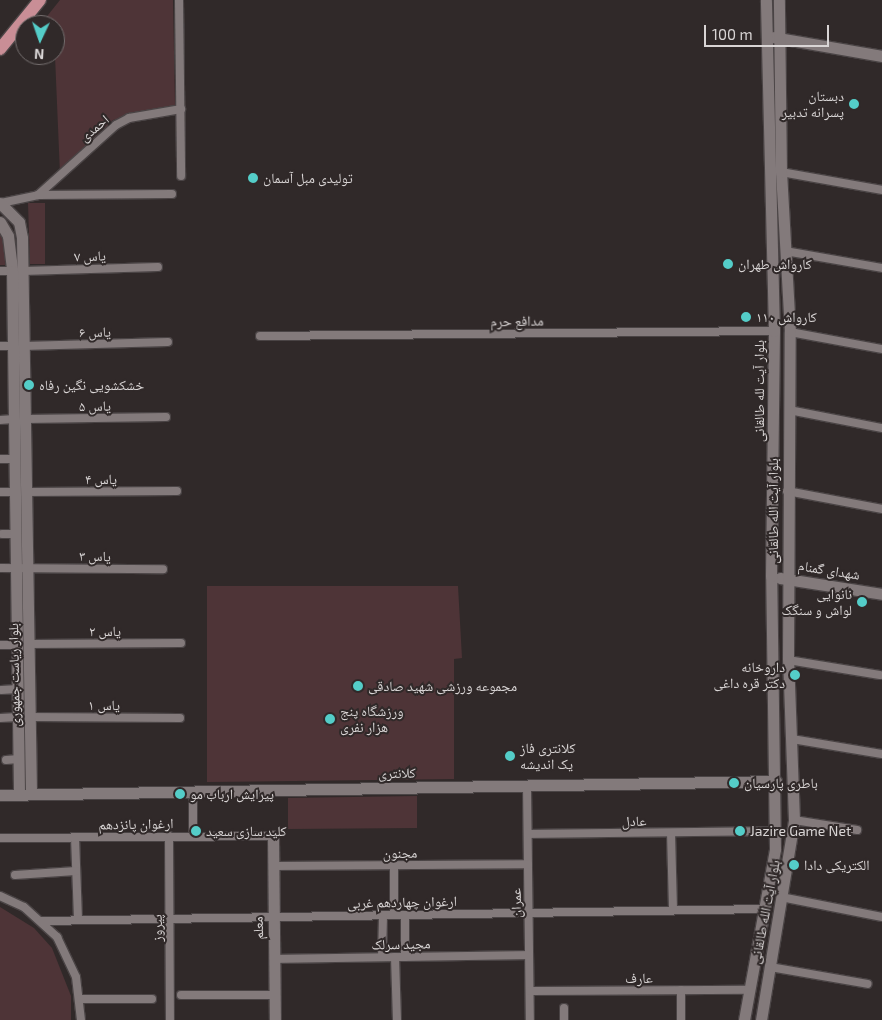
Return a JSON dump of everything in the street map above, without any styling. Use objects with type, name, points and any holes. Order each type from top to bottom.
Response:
[{"type":"main road","points":[[0,49],[40,0]]},
{"type":"street","points":[[179,0],[181,176]]},
{"type":"street","name":"بلوار آیت لله طالقانی","points":[[744,1020],[776,831],[771,576],[774,331],[766,0]]},
{"type":"street","name":"بلوار آیت الله طالقانی","points":[[761,1020],[794,820],[788,660],[787,491],[790,332],[781,172],[779,0]]},
{"type":"street","points":[[767,36],[882,56]]},
{"type":"street","name":"احمدی","points":[[38,195],[116,125],[129,118],[181,109]]},
{"type":"street","points":[[781,172],[882,190]]},
{"type":"street","points":[[0,204],[38,195],[172,194]]},
{"type":"street","name":"بلوار ریاست جمهوری","points":[[0,204],[19,222],[12,271]]},
{"type":"street","name":"بلوار ریاست جمهوری","points":[[0,222],[8,236],[18,346],[24,717],[27,759],[25,794]]},
{"type":"street","points":[[785,251],[882,268]]},
{"type":"street","name":"یاس ۷","points":[[12,271],[158,267]]},
{"type":"street","name":"مدافع حرم","points":[[260,336],[774,331]]},
{"type":"street","points":[[790,332],[882,349]]},
{"type":"street","name":"یاس ۶","points":[[0,346],[168,342]]},
{"type":"street","points":[[789,410],[882,428]]},
{"type":"street","name":"یاس ۵","points":[[0,420],[166,417]]},
{"type":"street","name":"بلوار ریاست جمهوری","points":[[19,419],[14,459],[20,492],[16,534],[21,551]]},
{"type":"street","points":[[0,459],[14,459]]},
{"type":"street","name":"یاس ۴","points":[[0,492],[177,491]]},
{"type":"street","points":[[787,491],[882,509]]},
{"type":"street","points":[[2,534],[16,534]]},
{"type":"street","name":"یاس ۳","points":[[0,568],[22,573],[164,569]]},
{"type":"street","name":"شهدای گمنام","points":[[771,576],[882,594]]},
{"type":"street","name":"یاس ۲","points":[[0,645],[181,643]]},
{"type":"street","name":"بلوار ریاست جمهوری","points":[[23,644],[18,689],[24,717]]},
{"type":"street","points":[[788,660],[880,675]]},
{"type":"street","points":[[1,690],[18,689]]},
{"type":"street","name":"یاس ۱","points":[[0,718],[180,718]]},
{"type":"street","points":[[792,739],[882,754]]},
{"type":"street","points":[[6,760],[27,759]]},
{"type":"street","name":"کلانتری","points":[[0,795],[776,781]]},
{"type":"street","name":"عمران","points":[[528,786],[530,1020]]},
{"type":"street","points":[[193,791],[193,836]]},
{"type":"street","points":[[794,820],[857,830]]},
{"type":"street","name":"عادل","points":[[528,834],[776,831]]},
{"type":"street","points":[[671,832],[673,910]]},
{"type":"street","name":"پیروز","points":[[169,836],[170,1020]]},
{"type":"street","name":"ارغوان پانزدهم","points":[[0,838],[273,836]]},
{"type":"street","name":"معلم","points":[[273,836],[275,1020]]},
{"type":"street","points":[[75,837],[78,920]]},
{"type":"street","name":"مجنون","points":[[272,866],[528,864]]},
{"type":"street","points":[[394,865],[394,915]]},
{"type":"street","points":[[15,875],[76,871]]},
{"type":"street","points":[[0,896],[41,921],[68,956],[81,999],[81,1020]]},
{"type":"street","points":[[781,898],[882,917]]},
{"type":"street","name":"ارغوان چهاردهم غربی","points":[[41,921],[763,909]]},
{"type":"street","points":[[382,915],[382,957]]},
{"type":"street","points":[[405,915],[405,957]]},
{"type":"street","name":"مجید سرلک","points":[[274,959],[529,955]]},
{"type":"street","points":[[395,957],[397,1020]]},
{"type":"street","points":[[770,967],[868,984]]},
{"type":"street","points":[[681,990],[681,1020]]},
{"type":"street","name":"عارف","points":[[530,991],[749,990]]},
{"type":"street","points":[[181,995],[274,996]]},
{"type":"street","points":[[81,999],[152,999]]},
{"type":"street","points":[[564,1008],[564,1020]]},
{"type":"shaded area","points":[[60,0],[173,0],[175,105],[113,120],[60,174],[55,65],[65,65],[65,15],[48,15]]},
{"type":"shaded area","points":[[28,203],[45,203],[45,264],[30,264]]},
{"type":"shaded area","points":[[0,228],[6,254],[8,265],[0,265]]},
{"type":"shaded area","name":"ورزشگاه پنج هزار نفری","points":[[207,586],[458,586],[462,658],[454,659],[454,779],[207,782]]},
{"type":"shaded area","points":[[417,796],[417,828],[288,829],[288,798]]},
{"type":"shaded area","points":[[0,907],[34,928],[52,948],[71,996],[71,1020],[0,1020]]},
{"type":"place","name":"دبستان پسرانه تدبیر","points":[[854,104]]},
{"type":"place","name":"تولیدی مبل آسمان","points":[[253,178]]},
{"type":"place","name":"کارواش طهران","points":[[728,264]]},
{"type":"place","name":"کارواش ۱۱۰","points":[[746,317]]},
{"type":"place","name":"خشکشویی نگین رفاه","points":[[29,385]]},
{"type":"place","name":"نانوایی لواش و سنگک","points":[[862,602]]},
{"type":"place","name":"داروخانه دکتر قره داغی","points":[[795,675]]},
{"type":"place","name":"مجموعه ورزشی شهید صادقی","points":[[358,686]]},
{"type":"place","name":"ورزشگاه پنج هزار نفری","points":[[330,719]]},
{"type":"place","name":"کلانتری فاز یک اندیشه","points":[[510,756]]},
{"type":"place","name":"باطری پارسيان","points":[[734,783]]},
{"type":"place","name":"پیرایش ارباب مو","points":[[180,794]]},
{"type":"place","name":"کلید سازی سعید","points":[[196,831]]},
{"type":"place","name":"Jazire Game Net","points":[[740,831]]},
{"type":"place","name":"الکتریکی دادا","points":[[794,865]]}]
